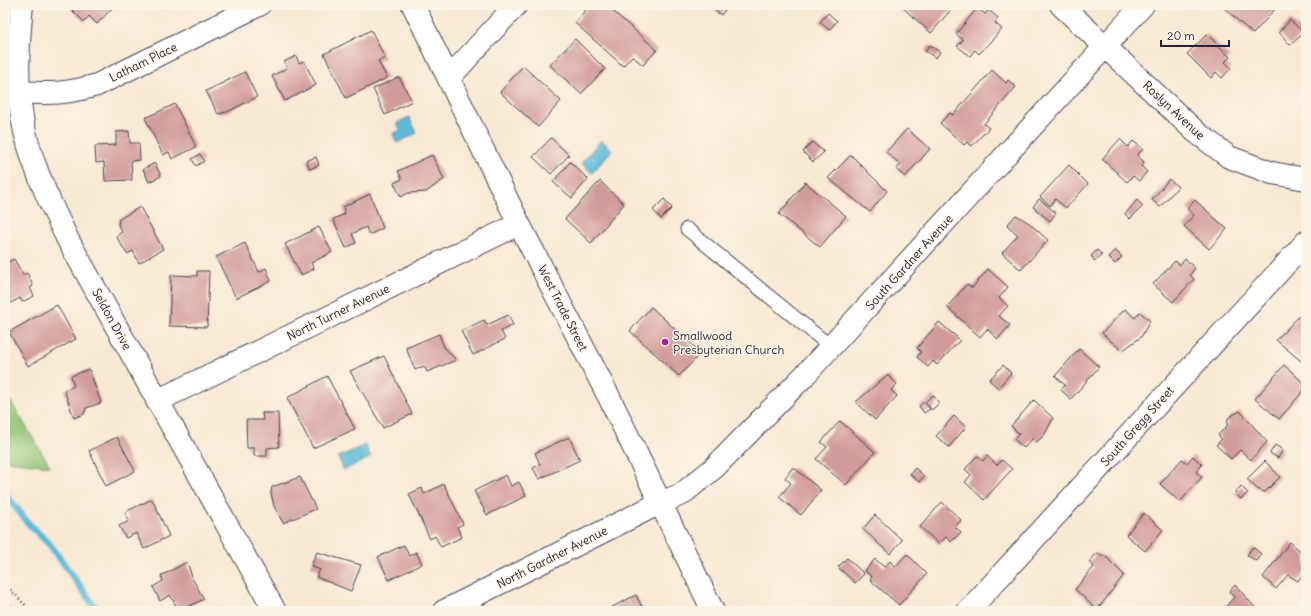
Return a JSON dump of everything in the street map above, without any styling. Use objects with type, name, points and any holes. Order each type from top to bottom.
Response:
[{"type":"street","name":"Seldon Drive","points":[[22,5],[18,60],[19,92],[28,145],[46,196],[68,240],[275,611]]},
{"type":"street","name":"Latham Place","points":[[19,92],[55,94],[69,93],[97,85],[259,5]]},
{"type":"street","name":"West Trade Street","points":[[413,5],[519,224],[609,397],[713,611]]},
{"type":"street","points":[[449,78],[516,5]]},
{"type":"street","name":"Roslyn Avenue","points":[[1061,5],[1196,132],[1229,157],[1272,173],[1306,179]]},
{"type":"street","name":"South Gardner Avenue","points":[[660,503],[682,494],[714,468],[831,347],[1143,5]]},
{"type":"street","name":"North Turner Avenue","points":[[157,401],[519,224]]},
{"type":"street","name":"South Gregg Street","points":[[968,611],[1306,242]]},
{"type":"street","name":"North Gardner Avenue","points":[[444,611],[660,503]]},
{"type":"lane","points":[[686,229],[831,347]]},
{"type":"path","points":[[5,584],[31,611]]},
{"type":"green space","points":[[5,392],[50,466],[5,461]]},
{"type":"water","points":[[409,117],[417,133],[397,143],[393,134],[400,130],[397,123]]},
{"type":"water","points":[[601,140],[612,150],[592,173],[581,163]]},
{"type":"water","points":[[365,445],[371,457],[344,470],[338,457]]},
{"type":"building","points":[[67,5],[115,5],[97,24],[89,16],[84,22]]},
{"type":"building","points":[[590,5],[606,5],[657,50],[643,65],[632,56],[623,66],[575,23]]},
{"type":"building","points":[[713,5],[729,5],[721,15],[711,7]]},
{"type":"building","points":[[904,5],[955,5],[931,33],[902,7]]},
{"type":"building","points":[[1225,5],[1270,5],[1275,9],[1253,34],[1223,7]]},
{"type":"building","points":[[977,8],[985,14],[989,10],[998,18],[995,23],[1002,29],[979,54],[975,50],[970,56],[957,46],[963,40],[956,34]]},
{"type":"building","points":[[828,13],[837,21],[829,30],[820,22]]},
{"type":"building","points":[[1290,20],[1304,33],[1290,45],[1279,32]]},
{"type":"building","points":[[371,30],[385,58],[378,61],[387,78],[346,98],[324,54]]},
{"type":"building","points":[[1207,34],[1230,57],[1225,62],[1231,68],[1222,78],[1216,72],[1211,78],[1187,54]]},
{"type":"building","points":[[575,39],[605,69],[581,94],[550,65]]},
{"type":"building","points":[[930,45],[940,52],[936,58],[925,51]]},
{"type":"building","points":[[296,56],[299,63],[304,61],[316,85],[285,101],[272,76],[287,68],[284,62]]},
{"type":"building","points":[[523,66],[561,101],[538,127],[500,92]]},
{"type":"building","points":[[992,70],[1006,83],[1008,80],[1016,87],[984,124],[989,128],[972,146],[967,142],[964,145],[940,123],[950,113],[953,115]]},
{"type":"building","points":[[245,72],[257,97],[227,112],[218,114],[206,91]]},
{"type":"building","points":[[399,77],[412,101],[385,115],[373,89]]},
{"type":"building","points":[[175,104],[196,147],[172,159],[169,152],[163,155],[145,118]]},
{"type":"building","points":[[907,129],[930,149],[905,177],[896,169],[901,165],[886,152]]},
{"type":"building","points":[[129,131],[130,143],[139,143],[140,160],[131,161],[132,180],[105,181],[104,162],[96,163],[95,146],[116,145],[116,132]]},
{"type":"building","points":[[551,138],[569,155],[551,174],[533,157]]},
{"type":"building","points":[[1120,139],[1128,147],[1133,141],[1143,149],[1137,155],[1144,162],[1141,166],[1147,172],[1139,181],[1133,176],[1127,182],[1102,159]]},
{"type":"building","points":[[812,142],[824,152],[813,162],[803,152]]},
{"type":"building","points":[[200,154],[204,161],[196,166],[192,159]]},
{"type":"building","points":[[432,155],[444,179],[426,192],[408,193],[401,197],[394,183],[402,179],[398,171]]},
{"type":"building","points":[[851,155],[887,191],[870,212],[828,178]]},
{"type":"building","points":[[316,157],[319,165],[310,169],[306,161]]},
{"type":"building","points":[[570,162],[588,179],[572,198],[553,182]]},
{"type":"building","points":[[155,163],[161,176],[149,182],[143,169]]},
{"type":"building","points":[[1069,165],[1088,184],[1066,208],[1055,199],[1050,206],[1040,197]]},
{"type":"building","points":[[1169,179],[1178,187],[1160,207],[1152,200]]},
{"type":"building","points":[[600,181],[624,204],[591,243],[565,219]]},
{"type":"building","points":[[805,182],[846,216],[820,247],[779,214]]},
{"type":"building","points":[[370,194],[383,228],[369,235],[366,227],[352,234],[356,243],[346,248],[333,219],[345,214],[343,207]]},
{"type":"building","points":[[664,199],[672,208],[661,219],[653,210]]},
{"type":"building","points":[[1039,199],[1056,213],[1050,221],[1033,207]]},
{"type":"building","points":[[1137,200],[1143,206],[1130,219],[1125,214]]},
{"type":"building","points":[[1195,200],[1227,229],[1209,249],[1184,226],[1194,215],[1187,209]]},
{"type":"building","points":[[140,207],[163,249],[139,263],[133,251],[127,254],[116,236],[122,232],[118,225],[119,219]]},
{"type":"building","points":[[1016,215],[1029,223],[1048,240],[1021,270],[1002,253],[1018,235],[1007,225]]},
{"type":"building","points":[[319,227],[332,252],[311,263],[314,269],[301,275],[285,244]]},
{"type":"building","points":[[245,243],[259,272],[266,268],[271,281],[236,298],[216,257]]},
{"type":"building","points":[[1097,250],[1102,255],[1095,261],[1091,256]]},
{"type":"building","points":[[1115,250],[1122,257],[1115,264],[1108,257]]},
{"type":"building","points":[[14,259],[23,275],[27,273],[33,286],[30,288],[34,296],[22,302],[20,298],[9,304],[5,296],[5,264]]},
{"type":"building","points":[[1185,259],[1195,268],[1190,275],[1194,279],[1173,302],[1153,284],[1175,261],[1180,265]]},
{"type":"building","points":[[988,269],[1008,287],[999,298],[1008,306],[999,316],[1010,325],[998,339],[987,329],[980,337],[947,307],[967,284],[972,288]]},
{"type":"building","points":[[197,271],[209,271],[207,327],[169,326],[171,275],[197,276]]},
{"type":"building","points":[[57,305],[76,339],[28,366],[9,332]]},
{"type":"building","name":"Smallwood Presbyterian Church","points":[[651,307],[701,353],[679,376],[630,331]]},
{"type":"building","points":[[1125,309],[1135,318],[1140,312],[1150,321],[1141,337],[1122,351],[1102,333]]},
{"type":"building","points":[[1306,309],[1306,365],[1276,340]]},
{"type":"building","points":[[508,315],[513,325],[501,331],[505,339],[473,355],[461,331],[484,320],[487,325]]},
{"type":"building","points":[[939,322],[960,340],[937,365],[933,361],[928,367],[917,357],[921,352],[917,348]]},
{"type":"building","points":[[439,334],[444,347],[456,360],[427,372],[424,366],[415,370],[406,348]]},
{"type":"building","points":[[1079,349],[1099,367],[1071,399],[1061,390],[1065,385],[1055,376]]},
{"type":"building","points":[[384,356],[412,414],[383,428],[350,371]]},
{"type":"building","points":[[1003,365],[1011,373],[998,388],[989,380]]},
{"type":"building","points":[[1284,365],[1306,385],[1306,388],[1279,419],[1255,399]]},
{"type":"building","points":[[89,369],[101,403],[86,408],[84,414],[74,418],[64,390],[74,386],[71,376]]},
{"type":"building","points":[[887,375],[897,384],[891,390],[897,396],[875,420],[856,402]]},
{"type":"building","points":[[327,376],[355,429],[313,448],[287,398]]},
{"type":"building","points":[[933,395],[939,403],[932,410],[925,402]]},
{"type":"building","points":[[1034,400],[1053,418],[1045,434],[1037,442],[1033,438],[1024,448],[1014,439],[1019,434],[1011,426]]},
{"type":"building","points":[[924,402],[930,409],[924,413],[919,406]]},
{"type":"building","points":[[1240,411],[1267,442],[1251,460],[1240,450],[1231,459],[1216,445],[1222,439],[1218,435],[1227,426],[1228,418]]},
{"type":"building","points":[[262,413],[278,413],[279,447],[267,448],[267,456],[254,456],[254,448],[247,448],[246,420],[263,420]]},
{"type":"building","points":[[954,416],[966,427],[949,447],[936,436]]},
{"type":"building","points":[[840,421],[875,452],[846,485],[816,459],[827,447],[821,442]]},
{"type":"building","points":[[117,437],[135,471],[106,486],[89,451]]},
{"type":"building","points":[[569,437],[580,460],[539,479],[533,468],[540,464],[535,453]]},
{"type":"building","points":[[1275,445],[1283,450],[1278,458],[1270,453]]},
{"type":"building","points":[[977,456],[983,461],[987,456],[997,465],[1002,460],[1012,469],[984,500],[965,482],[971,475],[965,469]]},
{"type":"building","points":[[1193,456],[1202,465],[1196,472],[1202,477],[1180,502],[1160,484],[1182,459],[1187,463]]},
{"type":"building","points":[[1265,461],[1280,477],[1265,492],[1257,489],[1247,479]]},
{"type":"building","points":[[793,467],[821,490],[801,515],[779,497],[791,483],[785,478]]},
{"type":"building","points":[[915,468],[924,476],[919,482],[910,474]]},
{"type":"building","points":[[506,475],[511,486],[519,482],[526,496],[487,515],[474,491]]},
{"type":"building","points":[[300,477],[316,509],[283,523],[274,506],[271,493],[272,487]]},
{"type":"building","points":[[444,484],[463,524],[457,527],[462,537],[441,547],[435,536],[430,539],[409,494],[422,488],[424,494]]},
{"type":"building","points":[[1241,486],[1248,493],[1241,499],[1235,493]]},
{"type":"building","points":[[152,499],[169,536],[144,549],[136,533],[126,538],[119,526],[129,521],[125,512]]},
{"type":"building","points":[[942,502],[961,520],[955,527],[961,532],[951,542],[946,537],[939,544],[920,527]]},
{"type":"building","points":[[1144,513],[1163,530],[1145,551],[1126,535]]},
{"type":"building","points":[[875,515],[902,540],[890,554],[863,529]]},
{"type":"building","points":[[1290,542],[1306,556],[1306,570],[1298,581],[1288,575],[1276,589],[1263,577]]},
{"type":"building","points":[[404,545],[409,556],[416,552],[422,564],[389,580],[378,557]]},
{"type":"building","points":[[1253,547],[1261,554],[1256,561],[1247,555]]},
{"type":"building","points":[[317,552],[361,565],[351,591],[316,577],[320,570],[311,566]]},
{"type":"building","points":[[1097,553],[1106,557],[1124,575],[1097,610],[1075,589],[1094,567],[1089,562]]},
{"type":"building","points":[[907,554],[927,574],[899,605],[870,580],[872,577],[865,571],[875,559],[884,567],[890,561],[895,567]]},
{"type":"building","points":[[847,558],[864,574],[855,583],[838,567]]},
{"type":"building","points":[[187,562],[193,580],[204,599],[179,611],[170,595],[160,601],[153,587],[163,581],[161,576]]},
{"type":"building","points":[[1235,585],[1258,611],[1222,611],[1234,597],[1229,592]]},
{"type":"building","points":[[636,595],[644,611],[604,611]]},
{"type":"building","points":[[5,603],[12,611],[5,611]]},
{"type":"waterway","points":[[5,494],[28,523],[50,545],[98,611]]},
{"type":"place","name":"Smallwood Presbyterian Church","points":[[665,342]]}]
